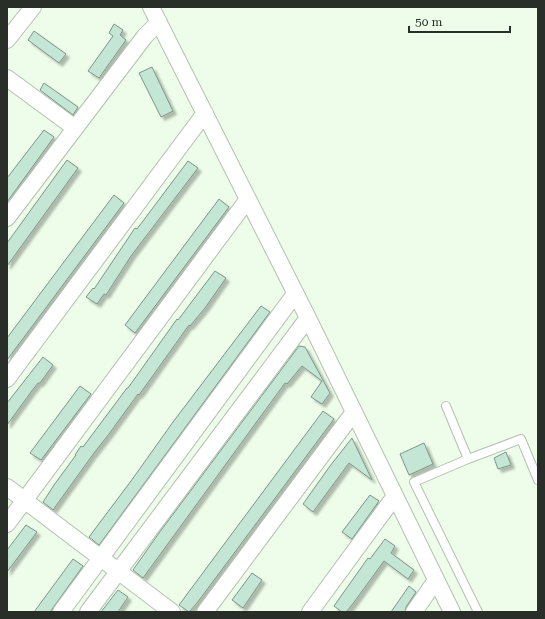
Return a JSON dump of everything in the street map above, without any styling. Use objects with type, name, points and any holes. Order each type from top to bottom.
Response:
[{"type":"street","points":[[7,40],[33,7]]},
{"type":"street","points":[[152,7],[308,318],[452,612]]},
{"type":"street","points":[[7,218],[145,36],[159,22]]},
{"type":"street","points":[[7,78],[75,128]]},
{"type":"street","points":[[7,379],[206,113]]},
{"type":"street","points":[[7,524],[248,200]]},
{"type":"street","points":[[61,612],[295,294]]},
{"type":"street","points":[[88,612],[308,318]]},
{"type":"street","points":[[205,612],[354,412]]},
{"type":"street","points":[[7,487],[172,612]]},
{"type":"street","points":[[310,612],[395,496]]},
{"type":"street","points":[[414,612],[436,580]]},
{"type":"lane","points":[[446,406],[468,459]]},
{"type":"lane","points":[[478,612],[414,482],[468,459],[521,439],[538,480]]},
{"type":"building","points":[[114,24],[123,30],[120,35],[126,40],[99,78],[88,71],[113,36],[109,33]]},
{"type":"building","points":[[34,31],[66,54],[59,63],[28,40]]},
{"type":"building","points":[[152,67],[173,111],[161,117],[139,73]]},
{"type":"building","points":[[44,83],[78,107],[73,115],[40,90]]},
{"type":"building","points":[[44,130],[54,137],[7,202],[7,178]]},
{"type":"building","points":[[67,160],[78,168],[7,266],[7,243]]},
{"type":"building","points":[[188,161],[198,168],[131,256],[106,295],[104,294],[97,304],[86,297],[93,288],[94,289],[135,228],[137,229]]},
{"type":"building","points":[[114,195],[124,203],[7,360],[7,338]]},
{"type":"building","points":[[219,199],[229,207],[135,333],[125,325]]},
{"type":"building","points":[[215,271],[226,278],[205,308],[190,326],[189,325],[53,510],[43,502],[54,485],[81,446],[83,447],[128,388],[177,319],[178,320]]},
{"type":"building","points":[[261,306],[270,312],[99,545],[89,537],[173,422]]},
{"type":"building","points":[[299,346],[305,347],[330,393],[322,404],[311,397],[322,381],[302,366],[287,384],[285,383],[143,578],[133,570]]},
{"type":"building","points":[[43,357],[53,365],[7,425],[7,403]]},
{"type":"building","points":[[80,386],[91,394],[41,460],[30,453]]},
{"type":"building","points":[[323,411],[334,419],[197,603],[189,612],[179,605]]},
{"type":"building","points":[[352,438],[372,480],[349,463],[313,512],[303,504]]},
{"type":"building","points":[[424,443],[433,464],[409,475],[400,454]]},
{"type":"building","points":[[506,452],[511,465],[498,469],[494,458]]},
{"type":"building","points":[[370,495],[379,501],[352,539],[342,532]]},
{"type":"building","points":[[26,525],[37,532],[7,572],[7,550]]},
{"type":"building","points":[[385,539],[395,546],[391,553],[414,570],[408,579],[384,561],[352,605],[346,612],[342,612],[334,606],[368,558],[370,559]]},
{"type":"building","points":[[73,559],[83,566],[50,612],[34,612]]},
{"type":"building","points":[[252,573],[262,580],[243,608],[232,600]]},
{"type":"building","points":[[409,586],[416,592],[406,607],[405,612],[391,612]]},
{"type":"building","points":[[118,590],[128,597],[118,612],[101,612]]}]
